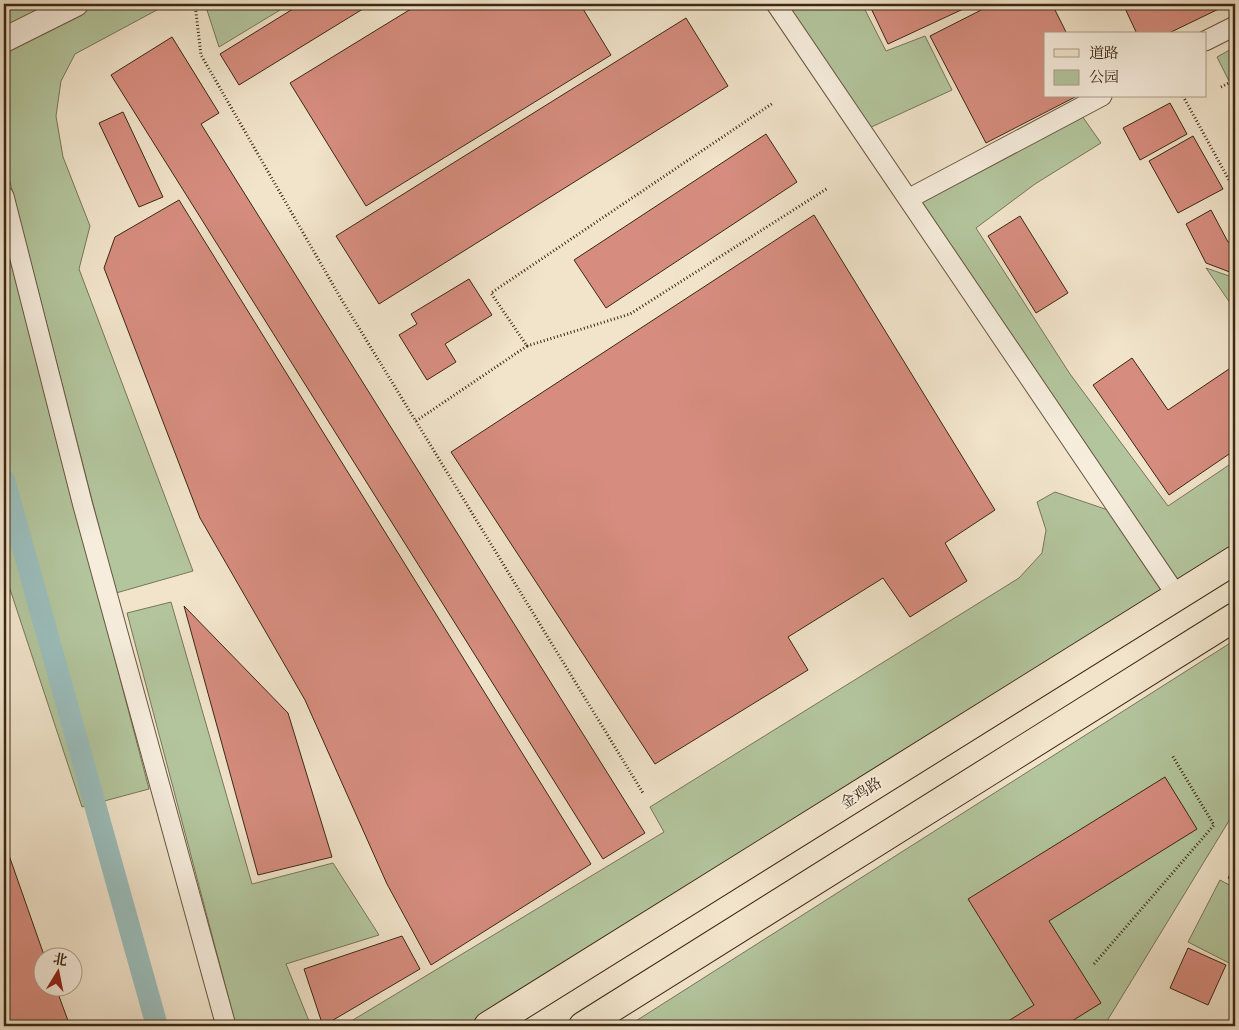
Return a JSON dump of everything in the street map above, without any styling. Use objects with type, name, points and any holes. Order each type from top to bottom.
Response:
[{"type":"main road","name":"金鸡路","points":[[488,1026],[1235,560]]},
{"type":"main road","points":[[583,1026],[1235,617]]},
{"type":"street","points":[[4,40],[76,4]]},
{"type":"street","points":[[776,4],[1177,596]]},
{"type":"street","points":[[1206,41],[1235,26]]},
{"type":"street","points":[[908,199],[1098,98]]},
{"type":"street","points":[[4,196],[83,506],[226,1026]]},
{"type":"path","points":[[195,4],[201,55],[340,297],[642,793]]},
{"type":"path","points":[[1221,87],[1235,80]]},
{"type":"path","points":[[1184,98],[1235,191]]},
{"type":"path","points":[[527,346],[491,293],[774,103]]},
{"type":"path","points":[[416,421],[527,346],[630,314],[828,188]]},
{"type":"path","points":[[1094,964],[1214,825],[1172,755]]},
{"type":"green space","points":[[4,4],[43,4],[46,11],[4,32]]},
{"type":"green space","points":[[93,4],[168,4],[75,54],[61,81],[56,116],[63,157],[90,226],[79,269],[193,571],[116,593],[4,159],[4,49]]},
{"type":"green space","points":[[205,4],[290,4],[219,47]]},
{"type":"green space","points":[[786,4],[862,4],[886,51],[925,36],[952,90],[867,129]]},
{"type":"green space","points":[[1235,47],[1235,93],[1217,57]]},
{"type":"green space","points":[[1082,116],[1101,143],[1035,184],[976,228],[1070,374],[1168,506],[1235,461],[1235,550],[1180,583],[922,202]]},
{"type":"green space","points":[[4,236],[149,789],[82,807],[4,571]]},
{"type":"green space","points":[[1206,268],[1235,278],[1235,310]]},
{"type":"green space","points":[[1055,492],[1111,511],[1163,593],[468,1026],[343,1026],[664,832],[650,807],[1019,578],[1042,553],[1046,530],[1037,502]]},
{"type":"green space","points":[[171,602],[252,884],[333,863],[379,935],[286,964],[311,1026],[236,1026],[127,613]]},
{"type":"green space","points":[[1235,640],[1235,811],[1104,1026],[628,1026]]},
{"type":"green space","points":[[1220,880],[1235,888],[1235,966],[1188,942]]},
{"type":"building","points":[[301,4],[371,4],[239,85],[220,54]]},
{"type":"building","points":[[419,4],[580,4],[611,55],[366,206],[290,83]]},
{"type":"building","points":[[869,4],[974,4],[888,44]]},
{"type":"building","points":[[993,4],[1052,4],[1066,32],[1044,32],[1044,98],[1073,98],[986,143],[930,36]]},
{"type":"building","points":[[1123,4],[1229,4],[1171,32],[1136,32]]},
{"type":"building","points":[[686,18],[728,86],[379,304],[336,236]]},
{"type":"building","points":[[172,37],[219,113],[201,124],[645,833],[603,859],[111,75]]},
{"type":"building","points":[[1170,103],[1187,134],[1140,160],[1123,128]]},
{"type":"building","points":[[123,112],[163,197],[139,207],[99,123]]},
{"type":"building","points":[[766,134],[797,182],[606,308],[574,260]]},
{"type":"building","points":[[1193,136],[1223,189],[1178,213],[1149,161]]},
{"type":"building","points":[[179,200],[591,864],[431,965],[387,884],[305,700],[200,518],[104,268],[115,237]]},
{"type":"building","points":[[1211,210],[1228,242],[1235,244],[1235,274],[1206,263],[1186,224]]},
{"type":"building","points":[[814,215],[995,510],[945,543],[967,581],[910,617],[883,578],[788,637],[808,670],[655,764],[451,452]]},
{"type":"building","points":[[1020,216],[1068,293],[1036,313],[988,236]]},
{"type":"building","points":[[469,279],[492,315],[445,344],[456,362],[427,380],[399,335],[417,324],[411,314]]},
{"type":"building","points":[[1132,358],[1168,410],[1235,365],[1235,450],[1169,495],[1093,385]]},
{"type":"building","points":[[184,606],[288,713],[332,857],[258,875]]},
{"type":"building","points":[[1165,777],[1197,829],[1049,921],[1101,1003],[1064,1026],[1007,1026],[1005,1023],[1034,1005],[968,899]]},
{"type":"building","points":[[4,841],[41,948],[32,948],[32,998],[60,998],[70,1026],[4,1026]]},
{"type":"building","points":[[1235,865],[1235,882],[1228,878]]},
{"type":"building","points":[[402,936],[420,969],[323,1026],[304,969]]},
{"type":"building","points":[[1188,948],[1226,965],[1208,1005],[1170,988]]},
{"type":"waterway","points":[[4,480],[157,1026]]}]
